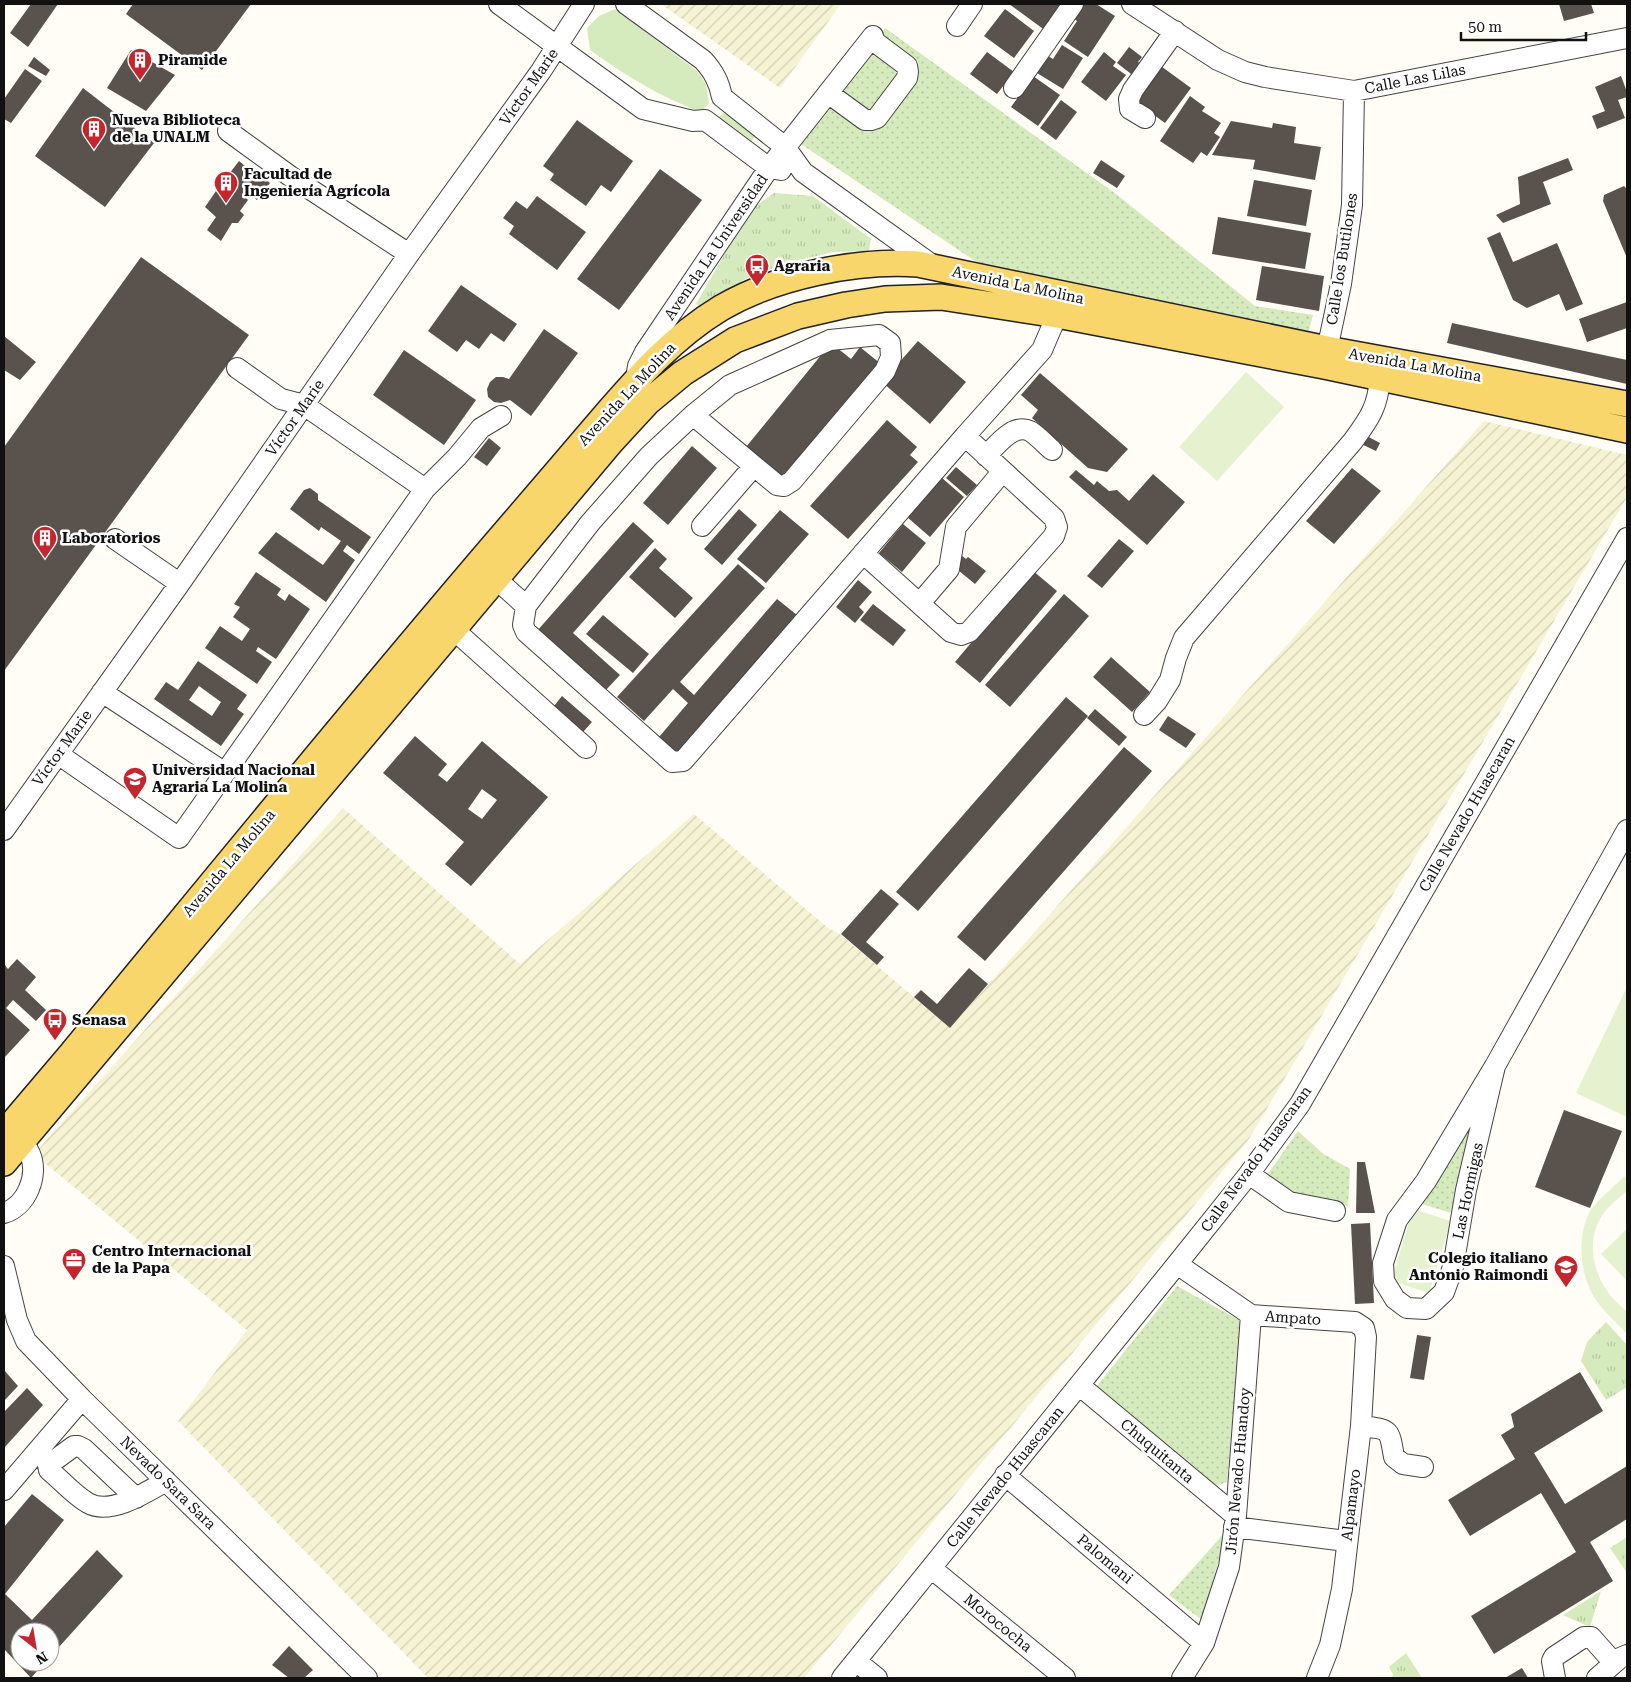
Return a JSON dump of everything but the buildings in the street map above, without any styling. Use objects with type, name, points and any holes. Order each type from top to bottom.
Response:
[{"type":"main road","name":"Avenida La Molina","points":[[4,1163],[9,1132],[477,564],[636,379],[678,338],[722,308],[775,285],[843,267],[900,263],[935,267],[1325,358],[1380,378],[1627,430]]},
{"type":"main road","points":[[935,267],[941,280],[941,297]]},
{"type":"main road","name":"Avenida La Molina","points":[[9,1132],[453,629],[612,441],[648,402],[683,373],[712,353],[736,340],[798,316],[846,305],[885,299],[941,297],[1627,404]]},
{"type":"main road","points":[[636,379],[640,392],[648,402]]},
{"type":"street","points":[[499,4],[643,109],[693,121],[705,120],[716,110],[722,98],[719,83],[712,69],[703,60],[626,4]]},
{"type":"street","name":"Víctor Marie","points":[[4,830],[180,584],[409,254],[558,47],[584,4]]},
{"type":"street","points":[[957,26],[972,4]]},
{"type":"street","points":[[1014,88],[1073,4]]},
{"type":"street","name":"Calle Las Lilas","points":[[1132,4],[1218,60],[1245,72],[1354,91],[1627,38]]},
{"type":"street","points":[[1145,118],[1130,109],[1129,99],[1133,90],[1175,31]]},
{"type":"street","name":"Avenida La Universidad","points":[[636,379],[638,366],[645,352],[769,168],[872,37],[906,66],[908,72],[907,78],[877,118],[871,120],[864,120],[828,93]]},
{"type":"street","name":"Calle los Butilones","points":[[1325,358],[1341,284],[1352,205],[1354,91]]},
{"type":"street","points":[[722,98],[785,147]]},
{"type":"street","points":[[705,120],[769,168]]},
{"type":"street","points":[[228,131],[290,176],[409,254]]},
{"type":"street","name":"Avenida La Universidad","points":[[785,147],[803,172],[935,267]]},
{"type":"street","name":"Avenida La Universidad","points":[[769,168],[803,172]]},
{"type":"street","points":[[693,415],[777,485],[784,486],[792,481],[885,371],[890,358],[890,342],[879,335],[830,340],[730,385],[693,415],[649,456],[603,508],[526,606],[523,625],[526,632],[672,762],[683,760],[1042,350],[1057,315]]},
{"type":"street","points":[[238,368],[281,399],[304,405],[424,490]]},
{"type":"street","points":[[1144,715],[1170,680],[1184,638],[1353,441],[1375,406],[1379,395],[1380,378]]},
{"type":"street","points":[[58,754],[178,838],[424,490],[457,457],[481,428],[500,416]]},
{"type":"street","points":[[986,456],[1008,434],[1018,430],[1030,431],[1052,450]]},
{"type":"street","points":[[863,553],[951,632],[961,635],[969,632],[1054,536],[1057,527],[1054,518],[965,436]]},
{"type":"street","points":[[702,526],[754,466]]},
{"type":"street","points":[[920,603],[949,569],[956,527],[1003,471]]},
{"type":"street","name":"Calle Nevado Huascaran","points":[[842,1678],[1177,1264],[1300,1104],[1627,538]]},
{"type":"street","points":[[115,539],[180,584]]},
{"type":"street","points":[[495,578],[526,606]]},
{"type":"street","points":[[453,629],[586,748]]},
{"type":"street","points":[[102,692],[225,774]]},
{"type":"street","name":"Las Hormigas","points":[[1495,1066],[1466,1190],[1453,1267],[1444,1292],[1426,1308],[1407,1308],[1395,1299],[1384,1282],[1383,1263],[1397,1220],[1426,1181],[1495,1066],[1627,830]]},
{"type":"street","points":[[4,1213],[21,1202],[30,1188],[34,1172],[31,1155],[9,1132]]},
{"type":"street","points":[[1248,1174],[1289,1202],[1335,1212]]},
{"type":"street","name":"Ampato","points":[[1177,1264],[1251,1315],[1355,1322],[1364,1328]]},
{"type":"street","name":"Nevado Sara Sara","points":[[4,1266],[17,1320],[26,1341],[82,1399],[365,1678]]},
{"type":"street","name":"Jirón Nevado Huandoy","points":[[1182,1678],[1204,1643],[1229,1567],[1235,1521],[1251,1315]]},
{"type":"street","name":"Alpamayo","points":[[1316,1678],[1330,1645],[1340,1599],[1360,1426],[1366,1337],[1364,1328]]},
{"type":"street","name":"Chuquitanta","points":[[1079,1386],[1235,1521]]},
{"type":"street","points":[[41,1460],[82,1399]]},
{"type":"street","points":[[1360,1426],[1385,1430],[1390,1435],[1394,1457],[1403,1464],[1423,1468]]},
{"type":"street","points":[[4,1490],[41,1460],[78,1446],[84,1449],[136,1498]]},
{"type":"street","points":[[41,1460],[87,1503],[98,1507],[113,1506],[136,1498],[166,1481]]},
{"type":"street","name":"Palomani","points":[[1006,1475],[1204,1643]]},
{"type":"street","points":[[1235,1521],[1346,1541]]},
{"type":"street","name":"Morococha","points":[[931,1568],[1065,1678]]},
{"type":"street","points":[[1555,1678],[1552,1661],[1554,1657],[1584,1637],[1592,1637],[1621,1659],[1596,1678]]},
{"type":"street","points":[[856,1661],[876,1678]]},
{"type":"shaded area","points":[[661,4],[841,4],[780,88]]},
{"type":"shaded area","points":[[1484,421],[1627,455],[1627,497],[1249,1139],[804,1678],[428,1678],[178,1421],[247,1330],[34,1154],[343,808],[520,964],[694,814],[828,928],[841,935],[950,1028]]},
{"type":"green space","points":[[615,9],[697,71],[706,84],[709,103],[701,112],[671,100],[643,85],[590,50],[587,28],[599,16]]},
{"type":"green space","points":[[885,28],[1116,194],[1255,306],[1313,315],[1308,334],[990,271],[795,140]]},
{"type":"green space","points":[[723,113],[731,115],[757,133],[751,142],[723,123],[719,117]]},
{"type":"green space","points":[[774,193],[813,196],[871,239],[869,251],[834,252],[790,262],[750,276],[702,307],[696,304],[749,211]]},
{"type":"green space","points":[[1246,372],[1284,407],[1217,481],[1179,447]]},
{"type":"green space","points":[[1627,987],[1627,1117],[1576,1093]]},
{"type":"green space","points":[[1471,1115],[1455,1214],[1418,1203]]},
{"type":"green space","points":[[1298,1131],[1322,1153],[1350,1169],[1348,1206],[1307,1201],[1277,1185],[1267,1175]]},
{"type":"green space","points":[[1627,1175],[1627,1191],[1605,1211],[1596,1227],[1593,1254],[1597,1273],[1601,1281],[1610,1295],[1627,1312],[1627,1334],[1606,1312],[1592,1293],[1583,1268],[1581,1248],[1584,1228],[1591,1209]]},
{"type":"green space","points":[[1413,1209],[1451,1221],[1429,1293],[1391,1281]]},
{"type":"green space","points":[[1627,1229],[1627,1281],[1601,1254]]},
{"type":"green space","points":[[1177,1286],[1241,1321],[1227,1482],[1216,1486],[1096,1387]]},
{"type":"green space","points":[[1606,1322],[1627,1345],[1627,1387],[1606,1400],[1581,1361],[1587,1342]]},
{"type":"green space","points":[[1227,1530],[1202,1620],[1169,1595]]},
{"type":"green space","points":[[1627,1537],[1627,1573],[1610,1548]]},
{"type":"green space","points":[[1601,1591],[1590,1627],[1563,1615]]},
{"type":"green space","points":[[1406,1653],[1422,1678],[1392,1678],[1393,1674],[1389,1667]]},
{"type":"place","name":"Piramide","points":[[140,81]]},
{"type":"place","name":"Nueva Biblioteca de la UNALM","points":[[94,150]]},
{"type":"place","name":"Facultad de Ingeniería Agrícola","points":[[226,204]]},
{"type":"place","name":"Agraria","points":[[757,287]]},
{"type":"place","name":"Laboratorios","points":[[45,559]]},
{"type":"place","name":"Universidad Nacional Agraria La Molina","points":[[135,800]]},
{"type":"place","name":"Senasa","points":[[55,1041]]},
{"type":"place","name":"Centro Internacional de la Papa","points":[[74,1281]]},
{"type":"place","name":"Colegio italiano Antonio Raimondi","points":[[1566,1288]]}]
